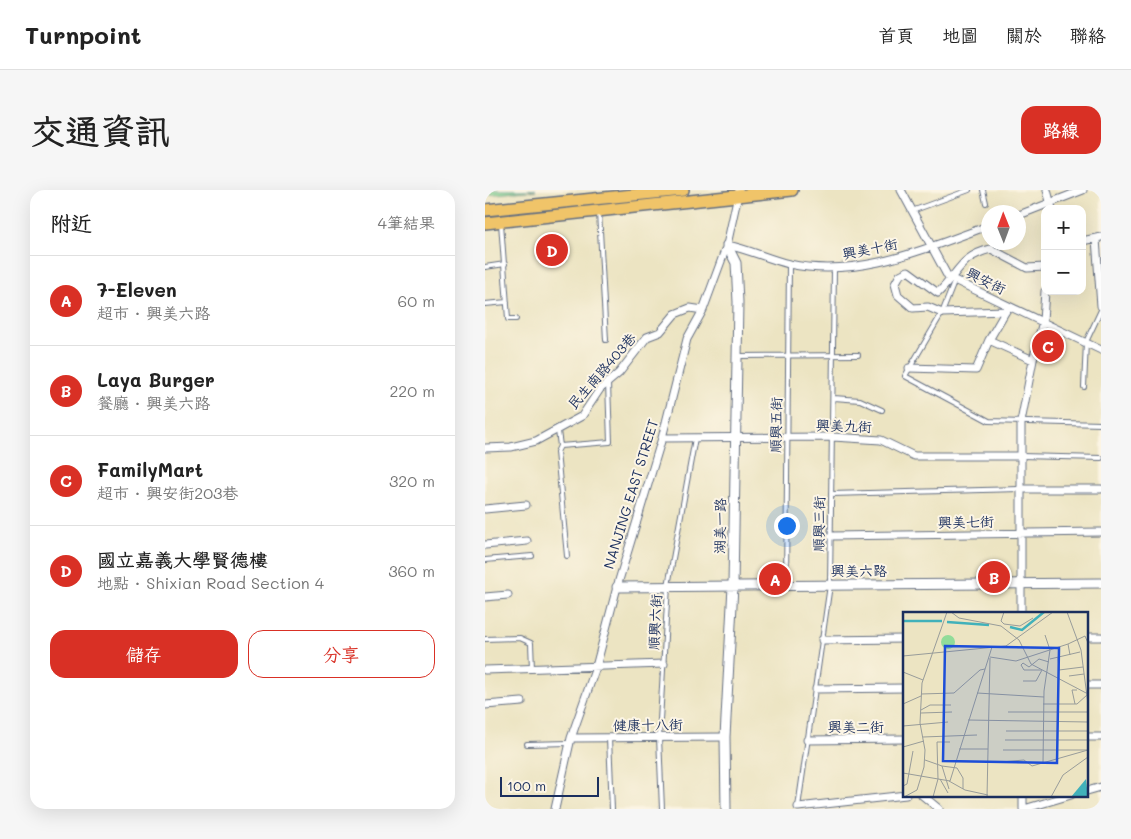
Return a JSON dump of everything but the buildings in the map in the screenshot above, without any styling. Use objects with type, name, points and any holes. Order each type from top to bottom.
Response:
[{"type":"main road","points":[[485,210],[683,190]]},
{"type":"main road","points":[[485,223],[599,211],[738,193],[792,190]]},
{"type":"street","name":"興安街","points":[[901,190],[948,277],[1007,308],[1043,321],[1101,350]]},
{"type":"street","points":[[1047,190],[1052,205]]},
{"type":"street","points":[[1054,205],[1083,190]]},
{"type":"street","name":"NANJING EAST STREET","points":[[555,809],[570,741],[596,667],[617,587],[663,438],[687,339],[703,310],[727,245],[738,193]]},
{"type":"street","points":[[1026,213],[1041,209]]},
{"type":"street","name":"興美十街","points":[[727,245],[789,264],[835,269],[870,265],[931,248],[981,229]]},
{"type":"street","points":[[1098,238],[1101,306]]},
{"type":"street","name":"湖美一路","points":[[726,809],[725,737],[733,586],[734,438],[738,302],[736,263],[727,245]]},
{"type":"street","points":[[1007,308],[942,313],[928,307],[913,308],[898,295],[895,284],[900,275],[908,271],[938,293],[954,279],[966,260],[976,252],[991,249],[1027,268],[1041,268]]},
{"type":"street","points":[[1021,612],[1021,422],[1043,321],[1045,295]]},
{"type":"street","name":"民生南路403巷","points":[[485,448],[511,447],[536,440],[558,431],[582,416],[600,389],[619,374],[647,337],[659,332],[675,314],[690,308],[703,310]]},
{"type":"street","points":[[909,368],[976,370],[989,340],[1007,308]]},
{"type":"street","points":[[989,340],[1033,360]]},
{"type":"street","name":"興美九街","points":[[663,438],[833,437],[881,440],[914,456],[1021,456]]},
{"type":"street","points":[[1020,490],[1101,489]]},
{"type":"street","points":[[485,509],[525,505]]},
{"type":"street","name":"興美七街","points":[[831,536],[1101,532]]},
{"type":"street","points":[[485,545],[527,541]]},
{"type":"street","name":"興美六路","points":[[617,587],[1101,583]]},
{"type":"street","points":[[485,597],[508,595]]},
{"type":"street","points":[[822,640],[903,639]]},
{"type":"street","points":[[485,670],[664,664]]},
{"type":"street","points":[[815,689],[903,688]]},
{"type":"street","points":[[485,705],[523,702]]},
{"type":"street","name":"健康十八街","points":[[570,741],[609,738],[725,737]]},
{"type":"street","name":"興美二街","points":[[807,740],[903,739]]},
{"type":"street","points":[[798,807],[903,795]]},
{"type":"street","points":[[924,796],[939,809]]},
{"type":"street","points":[[1023,796],[1023,809],[1068,796]]},
{"type":"lane","points":[[912,211],[969,190]]},
{"type":"lane","points":[[983,190],[986,203]]},
{"type":"lane","points":[[598,198],[606,340]]},
{"type":"lane","points":[[501,221],[508,319],[516,320]]},
{"type":"lane","points":[[485,267],[505,264]]},
{"type":"lane","name":"順興五街","points":[[786,585],[789,264]]},
{"type":"lane","name":"順興三街","points":[[798,807],[830,585],[835,269]]},
{"type":"lane","points":[[954,279],[942,313],[905,376],[989,420],[1101,424]]},
{"type":"lane","points":[[485,304],[507,302]]},
{"type":"lane","points":[[1084,387],[1086,342],[1101,310]]},
{"type":"lane","points":[[737,356],[858,355]]},
{"type":"lane","points":[[559,446],[610,442],[608,383]]},
{"type":"lane","points":[[834,398],[860,400],[882,410]]},
{"type":"lane","points":[[558,431],[559,446],[557,452],[567,556]]},
{"type":"lane","name":"順興六街","points":[[662,809],[659,738],[668,586],[695,438]]},
{"type":"lane","points":[[1021,456],[1101,458]]},
{"type":"lane","points":[[831,494],[1020,490]]},
{"type":"lane","points":[[485,560],[532,556]]},
{"type":"lane","points":[[485,639],[520,638],[531,643],[533,669]]},
{"type":"lane","points":[[609,738],[612,809]]},
{"type":"lane","points":[[527,744],[570,741]]},
{"type":"green space","points":[[485,190],[536,190],[485,195]]},
{"type":"place","name":"國立嘉義大學賢德樓","points":[[552,250]]},
{"type":"place","name":"FamilyMart","points":[[1048,346]]},
{"type":"place","name":"Laya Burger","points":[[994,577]]},
{"type":"place","name":"7-Eleven","points":[[775,579]]}]
